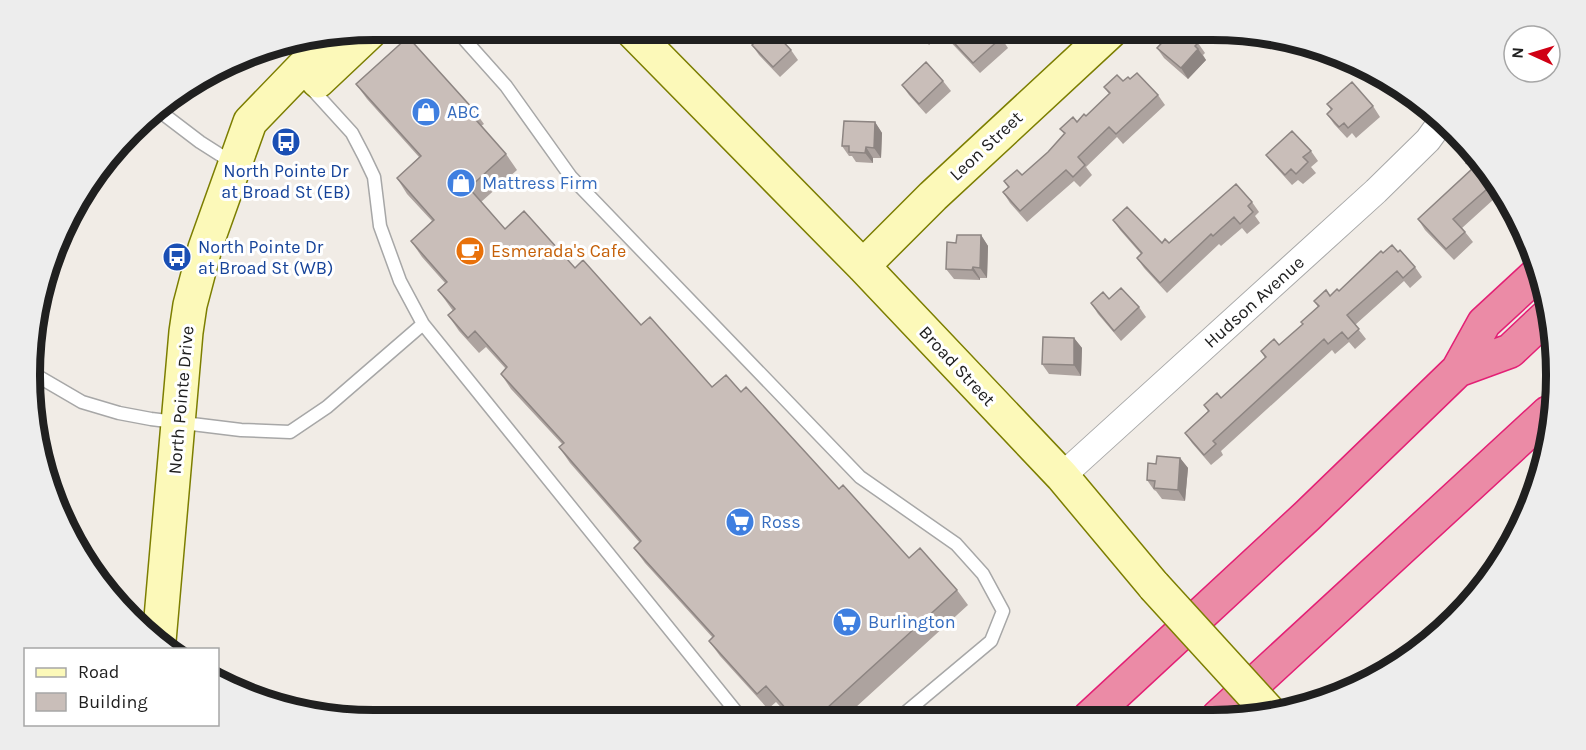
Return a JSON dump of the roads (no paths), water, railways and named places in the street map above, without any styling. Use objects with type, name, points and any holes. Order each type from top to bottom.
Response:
[{"type":"highway","points":[[1098,710],[1307,516],[1458,370],[1484,323],[1531,279]]},
{"type":"highway","points":[[1458,370],[1510,351],[1541,322]]},
{"type":"highway","points":[[1226,709],[1543,417]]},
{"type":"main road","name":"Broad Street","points":[[641,40],[863,266],[1062,476],[1154,586],[1263,705]]},
{"type":"main road","name":"Leon Street","points":[[863,266],[933,196],[1101,40]]},
{"type":"main road","name":"North Pointe Drive","points":[[236,165],[361,41]]},
{"type":"main road","name":"North Pointe Drive","points":[[160,631],[190,305],[205,248],[250,122],[325,44]]},
{"type":"street","name":"Hudson Avenue","points":[[1062,476],[1376,191],[1428,140],[1437,128]]},
{"type":"lane","points":[[465,40],[506,86],[571,177],[860,477],[956,544],[983,574],[1003,611],[991,640],[908,710]]},
{"type":"lane","points":[[311,88],[352,133],[374,177],[380,226],[400,281],[423,324],[735,710]]},
{"type":"lane","points":[[165,115],[236,165]]},
{"type":"lane","points":[[40,378],[82,402],[140,417],[241,430],[290,432],[327,407],[423,324]]},
{"type":"place","name":"ABC","points":[[426,112]]},
{"type":"place","name":"North Pointe Dr at Broad St (EB)","points":[[286,142]]},
{"type":"place","name":"Mattress Firm","points":[[461,183]]},
{"type":"place","name":"Esmerada's Cafe","points":[[470,251]]},
{"type":"place","name":"North Pointe Dr at Broad St (WB)","points":[[177,257]]},
{"type":"place","name":"Ross","points":[[740,522]]},
{"type":"place","name":"Burlington","points":[[847,622]]}]
